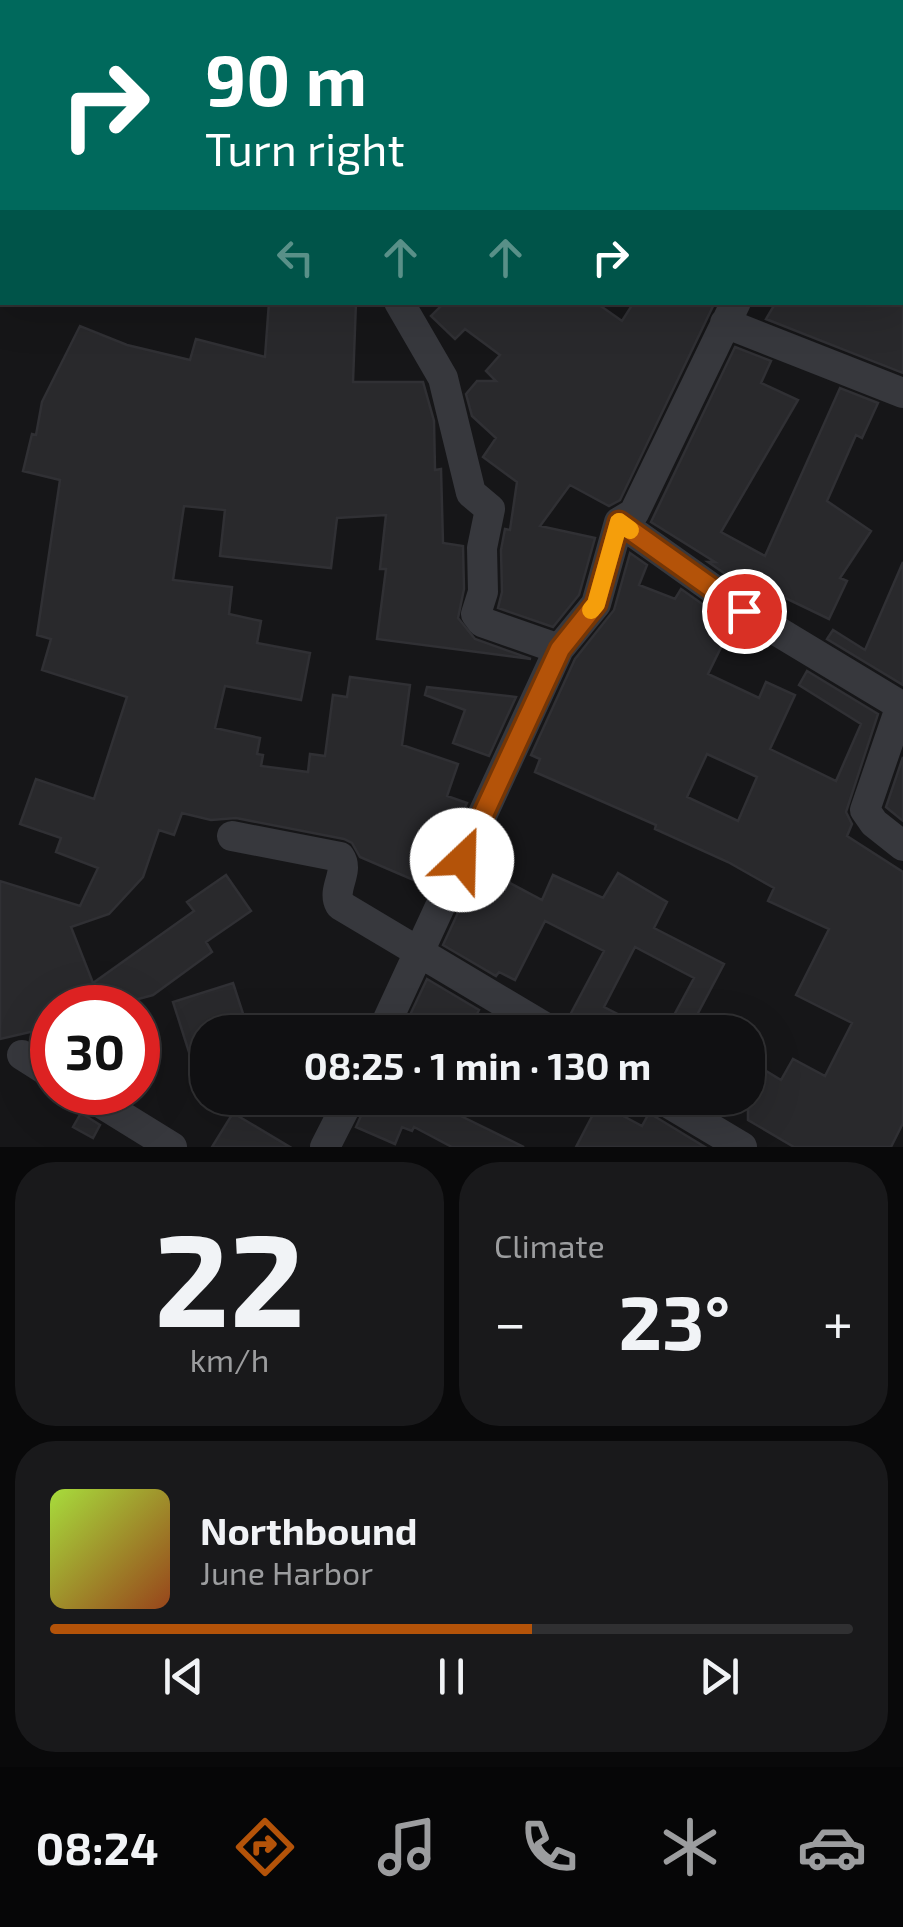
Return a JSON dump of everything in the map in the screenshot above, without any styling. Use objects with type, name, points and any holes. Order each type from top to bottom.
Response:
[{"type":"street","points":[[401,305],[444,378],[471,493],[490,509],[482,548],[483,592],[476,614],[482,622],[560,649]]},
{"type":"street","points":[[391,1015],[560,649],[596,604],[619,522],[634,513],[730,313],[903,393]]},
{"type":"street","points":[[619,522],[744,611],[902,706],[865,810],[874,823],[903,846]]},
{"type":"street","points":[[232,836],[340,857],[344,867],[336,895],[340,905],[525,1015]]},
{"type":"street","points":[[22,1055],[30,1060]]},
{"type":"street","points":[[120,1115],[172,1147]]},
{"type":"street","points":[[325,1147],[341,1115]]},
{"type":"street","points":[[688,1115],[742,1147]]},
{"type":"building","points":[[269,305],[356,305],[353,382],[423,382],[434,421],[435,470],[441,469],[443,543],[463,546],[464,589],[458,618],[475,639],[531,659],[377,639],[386,569],[380,569],[386,515],[337,518],[331,568],[220,556],[225,510],[184,506],[173,580],[232,587],[229,614],[261,621],[257,643],[310,653],[301,700],[225,686],[215,728],[260,738],[257,754],[263,755],[261,766],[308,772],[310,754],[325,756],[333,695],[347,697],[350,677],[410,685],[402,745],[458,764],[447,796],[467,803],[427,890],[422,888],[423,884],[360,857],[352,843],[344,839],[236,818],[211,820],[182,813],[174,835],[159,830],[143,877],[109,914],[71,927],[93,983],[194,911],[187,902],[226,875],[251,911],[206,942],[212,952],[160,990],[160,985],[30,985],[30,1032],[0,1039],[0,881],[80,906],[98,868],[56,852],[61,838],[20,824],[36,779],[94,799],[127,697],[42,670],[51,639],[37,635],[60,480],[23,471],[32,434],[36,435],[42,402],[80,326],[127,345],[190,360],[196,339],[265,357]]},
{"type":"building","points":[[442,305],[599,305],[622,321],[632,305],[714,305],[620,500],[609,506],[570,485],[540,526],[595,538],[579,595],[553,627],[498,608],[502,592],[501,550],[505,529],[510,530],[517,482],[483,457],[496,438],[472,416],[466,394],[477,381],[496,381],[486,371],[500,355],[465,329],[455,339],[431,316]]},
{"type":"building","points":[[774,305],[903,305],[903,373],[766,319]]},
{"type":"building","points":[[735,347],[771,361],[761,383],[798,400],[721,532],[765,556],[840,388],[878,403],[862,438],[856,435],[827,501],[871,531],[840,578],[847,581],[829,619],[773,592],[769,604],[708,562],[715,562],[651,522]]},
{"type":"building","points":[[630,553],[647,565],[639,585],[675,599],[681,589],[732,625],[708,674],[759,698],[766,682],[795,695],[770,749],[836,781],[861,724],[799,685],[807,671],[878,714],[846,812],[852,824],[847,836],[903,872],[903,1123],[891,1147],[794,1147],[748,1120],[748,1115],[765,1115],[765,1070],[781,1080],[793,1059],[825,1076],[852,1023],[796,995],[829,929],[768,901],[774,888],[728,862],[655,829],[656,825],[535,772],[540,759],[531,755],[575,659],[614,610]],"holes":[[[707,754],[757,777],[738,821],[687,797]]]},
{"type":"building","points":[[903,562],[903,685],[827,639],[833,630],[865,650]]},
{"type":"building","points":[[427,687],[516,697],[489,756],[453,743],[465,710],[425,695]]},
{"type":"building","points":[[903,757],[903,821],[886,807]]},
{"type":"building","points":[[487,850],[499,855],[491,873],[542,900],[553,875],[603,898],[618,873],[667,902],[654,928],[724,964],[697,1015],[674,1015],[694,978],[635,947],[604,1007],[620,1015],[570,1015],[604,951],[545,921],[515,980],[499,972],[496,976],[443,945]]},
{"type":"building","points":[[427,979],[479,1010],[476,1015],[410,1015]]},
{"type":"building","points":[[233,983],[243,1015],[190,1015],[190,1055],[173,1002]]},
{"type":"building","points":[[80,1115],[100,1125],[93,1138],[73,1127]]},
{"type":"building","points":[[232,1115],[236,1115],[290,1147],[212,1147]]},
{"type":"building","points":[[361,1115],[459,1115],[524,1147],[452,1147],[414,1127],[412,1131],[402,1127],[395,1144],[356,1127]]},
{"type":"building","points":[[593,1115],[621,1115],[642,1126],[648,1115],[652,1115],[705,1147],[576,1147]]},
{"type":"slow traffic","points":[[591,610],[619,522],[630,530]]},
{"type":"route","points":[[462,860],[560,649],[596,604],[619,522],[744,611]]}]
